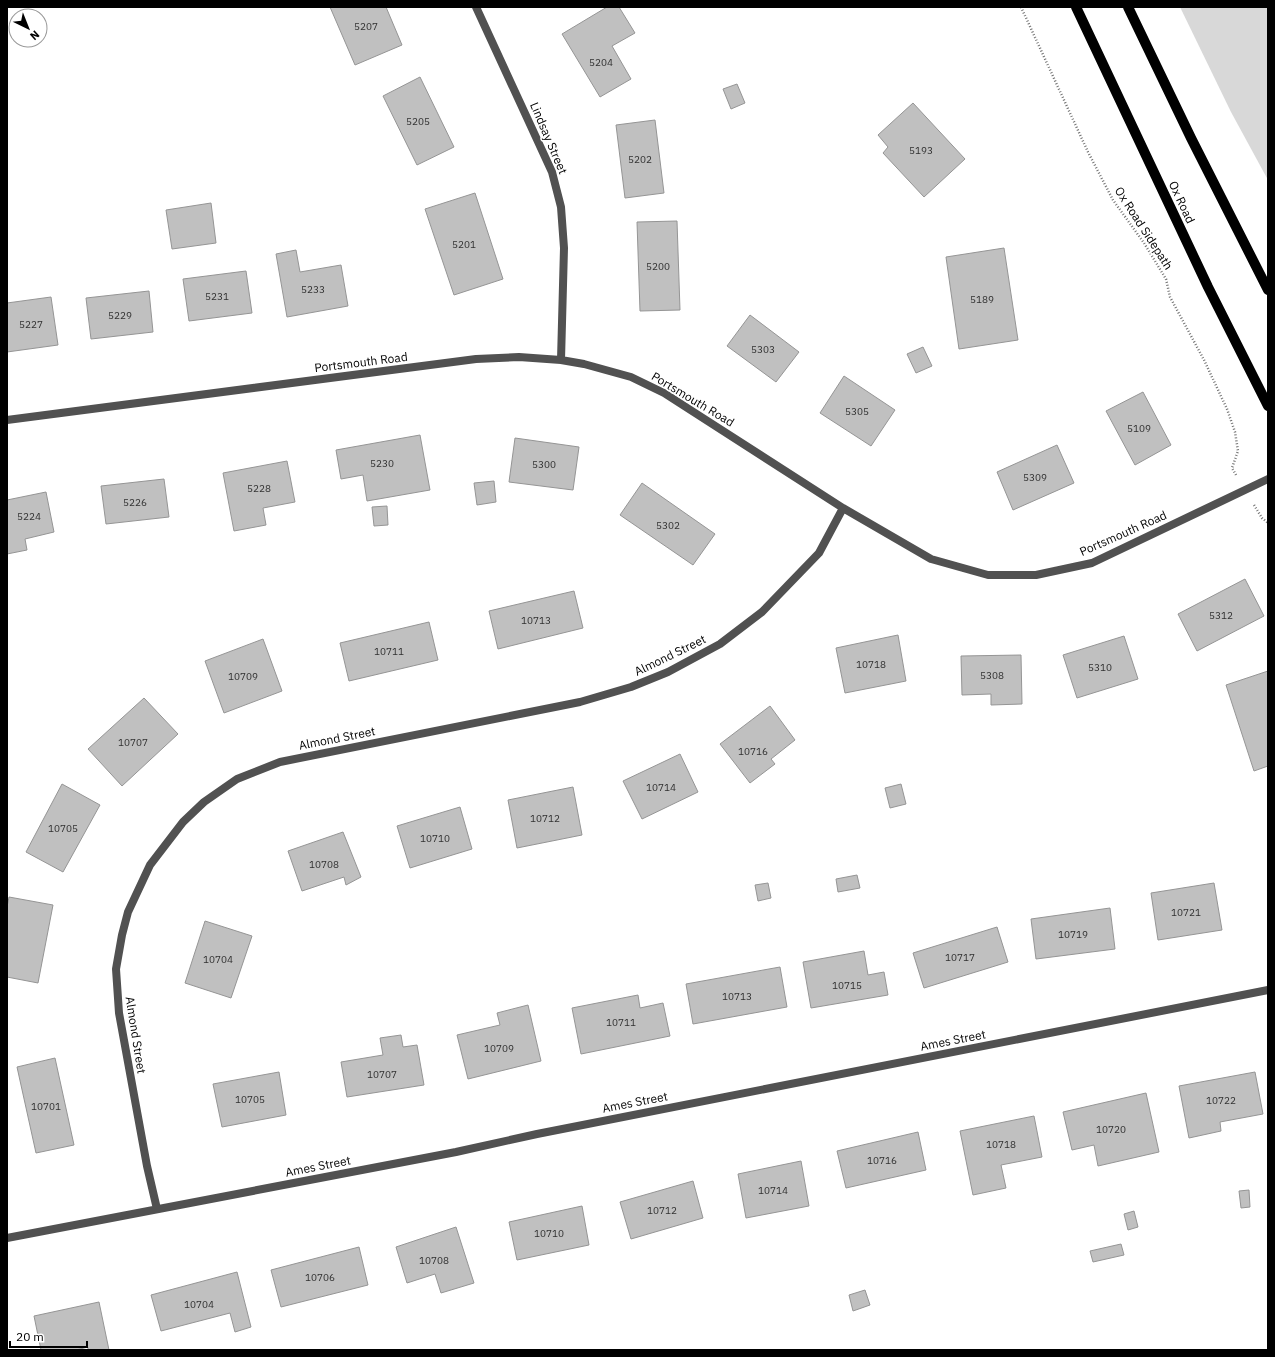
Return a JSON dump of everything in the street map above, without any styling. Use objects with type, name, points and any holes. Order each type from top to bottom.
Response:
[{"type":"main road","name":"Ox Road","points":[[1076,7],[1208,287],[1268,406]]},
{"type":"main road","points":[[1128,7],[1191,138],[1268,290]]},
{"type":"street","name":"Lindsay Street","points":[[476,7],[552,172],[556,186],[561,208],[564,248],[561,360]]},
{"type":"street","name":"Portsmouth Road","points":[[7,420],[476,359],[519,357],[561,360],[584,364],[631,377],[664,393],[843,508],[931,559],[988,576],[1036,576],[1092,563],[1268,478]]},
{"type":"street","name":"Almond Street","points":[[157,1209],[147,1166],[119,1013],[116,969],[122,935],[132,906],[150,865],[183,822],[204,802],[237,779],[280,762],[580,702],[631,687],[668,672],[720,644],[762,612],[819,553],[843,508]]},
{"type":"street","name":"Ames Street","points":[[7,1238],[456,1152],[537,1134],[1268,990]]},
{"type":"path","name":"Ox Road Sidepath","points":[[1021,7],[1088,152],[1113,200],[1144,243],[1166,279],[1170,297],[1204,360],[1227,409],[1235,432],[1238,451],[1232,468],[1262,518],[1268,523]]},
{"type":"shaded area","points":[[1180,7],[1268,7],[1268,180],[1231,112]]},
{"type":"building","points":[[330,7],[386,7],[402,45],[355,65]]},
{"type":"building","points":[[607,7],[619,7],[635,33],[612,46],[631,79],[600,97],[562,34]]},
{"type":"building","points":[[420,77],[454,147],[417,165],[383,96]]},
{"type":"building","points":[[737,84],[745,103],[731,109],[723,89]]},
{"type":"building","points":[[913,103],[965,159],[924,197],[883,153],[888,147],[878,135]]},
{"type":"building","points":[[655,120],[664,193],[625,198],[616,125]]},
{"type":"building","points":[[475,193],[503,279],[454,295],[425,209]]},
{"type":"building","points":[[211,203],[216,243],[172,249],[166,210]]},
{"type":"building","points":[[677,221],[680,310],[640,311],[637,222]]},
{"type":"building","points":[[1004,248],[1018,340],[959,349],[946,257]]},
{"type":"building","points":[[296,250],[300,272],[341,265],[348,306],[287,317],[276,254]]},
{"type":"building","points":[[246,271],[252,313],[189,321],[183,279]]},
{"type":"building","points":[[149,291],[153,332],[91,339],[86,298]]},
{"type":"building","points":[[51,297],[58,345],[7,352],[7,303]]},
{"type":"building","points":[[750,315],[799,352],[776,382],[727,346]]},
{"type":"building","points":[[923,347],[932,366],[916,373],[907,354]]},
{"type":"building","points":[[844,376],[895,410],[871,446],[820,413]]},
{"type":"building","points":[[1143,392],[1171,445],[1135,465],[1106,411]]},
{"type":"building","points":[[420,435],[430,490],[367,501],[363,475],[341,479],[336,450]]},
{"type":"building","points":[[515,438],[579,447],[573,490],[509,482]]},
{"type":"building","points":[[1057,445],[1074,483],[1013,510],[997,472]]},
{"type":"building","points":[[287,461],[295,502],[263,508],[266,525],[234,531],[223,473]]},
{"type":"building","points":[[164,479],[169,517],[106,524],[101,486]]},
{"type":"building","points":[[494,481],[496,502],[477,505],[474,483]]},
{"type":"building","points":[[642,483],[715,534],[693,565],[620,515]]},
{"type":"building","points":[[46,492],[54,532],[25,539],[27,550],[7,554],[7,500]]},
{"type":"building","points":[[387,506],[388,525],[374,526],[372,507]]},
{"type":"building","points":[[1245,579],[1264,616],[1197,651],[1178,614]]},
{"type":"building","points":[[574,591],[583,628],[498,649],[489,611]]},
{"type":"building","points":[[429,622],[438,660],[349,681],[340,643]]},
{"type":"building","points":[[898,635],[906,681],[845,693],[836,648]]},
{"type":"building","points":[[1124,636],[1138,679],[1077,698],[1063,655]]},
{"type":"building","points":[[263,639],[282,691],[224,713],[205,661]]},
{"type":"building","points":[[1021,655],[1022,704],[991,705],[991,694],[962,695],[961,656]]},
{"type":"building","points":[[1268,671],[1268,766],[1254,771],[1226,685]]},
{"type":"building","points":[[144,698],[178,734],[122,786],[88,749]]},
{"type":"building","points":[[770,706],[795,740],[771,759],[775,764],[750,783],[720,744]]},
{"type":"building","points":[[680,754],[698,792],[642,819],[623,781]]},
{"type":"building","points":[[62,784],[100,805],[63,872],[26,852]]},
{"type":"building","points":[[901,784],[906,804],[890,808],[885,788]]},
{"type":"building","points":[[573,787],[582,835],[517,848],[508,800]]},
{"type":"building","points":[[460,807],[472,849],[410,868],[397,826]]},
{"type":"building","points":[[343,832],[361,877],[346,885],[344,877],[302,891],[288,851]]},
{"type":"building","points":[[857,875],[860,888],[838,892],[836,879]]},
{"type":"building","points":[[768,883],[771,898],[758,901],[755,885]]},
{"type":"building","points":[[1214,883],[1222,930],[1158,940],[1151,893]]},
{"type":"building","points":[[9,897],[53,905],[38,983],[7,977],[7,907]]},
{"type":"building","points":[[1110,908],[1115,949],[1036,959],[1031,919]]},
{"type":"building","points":[[205,921],[252,936],[231,998],[185,983]]},
{"type":"building","points":[[997,927],[1008,962],[924,988],[913,953]]},
{"type":"building","points":[[864,951],[868,975],[884,972],[888,995],[811,1008],[803,962]]},
{"type":"building","points":[[780,967],[787,1007],[693,1024],[686,984]]},
{"type":"building","points":[[638,995],[640,1008],[663,1003],[670,1036],[581,1054],[572,1008]]},
{"type":"building","points":[[528,1005],[541,1061],[468,1079],[457,1035],[500,1025],[497,1013]]},
{"type":"building","points":[[401,1035],[403,1047],[417,1045],[424,1085],[347,1097],[341,1062],[383,1055],[380,1038]]},
{"type":"building","points":[[55,1058],[74,1145],[36,1153],[17,1067]]},
{"type":"building","points":[[279,1072],[286,1115],[222,1127],[213,1084]]},
{"type":"building","points":[[1255,1072],[1263,1114],[1220,1122],[1221,1131],[1189,1138],[1179,1086]]},
{"type":"building","points":[[1146,1093],[1159,1152],[1098,1166],[1094,1145],[1072,1150],[1063,1112]]},
{"type":"building","points":[[1034,1116],[1042,1157],[1001,1165],[1006,1188],[973,1195],[960,1131]]},
{"type":"building","points":[[918,1132],[926,1170],[846,1188],[837,1151]]},
{"type":"building","points":[[801,1161],[809,1206],[746,1218],[738,1174]]},
{"type":"building","points":[[693,1181],[703,1218],[631,1239],[620,1202]]},
{"type":"building","points":[[1249,1190],[1250,1207],[1241,1208],[1239,1191]]},
{"type":"building","points":[[582,1206],[589,1245],[517,1260],[509,1222]]},
{"type":"building","points":[[1134,1211],[1138,1227],[1128,1230],[1124,1214]]},
{"type":"building","points":[[456,1227],[474,1283],[441,1293],[435,1274],[407,1283],[396,1247]]},
{"type":"building","points":[[1121,1244],[1124,1255],[1093,1262],[1090,1251]]},
{"type":"building","points":[[359,1247],[368,1285],[281,1307],[271,1270]]},
{"type":"building","points":[[237,1272],[251,1327],[235,1332],[230,1313],[161,1331],[151,1295]]},
{"type":"building","points":[[865,1290],[870,1305],[853,1311],[849,1295]]},
{"type":"building","points":[[99,1302],[109,1350],[88,1350],[88,1347],[76,1350],[41,1350],[34,1316]]}]
